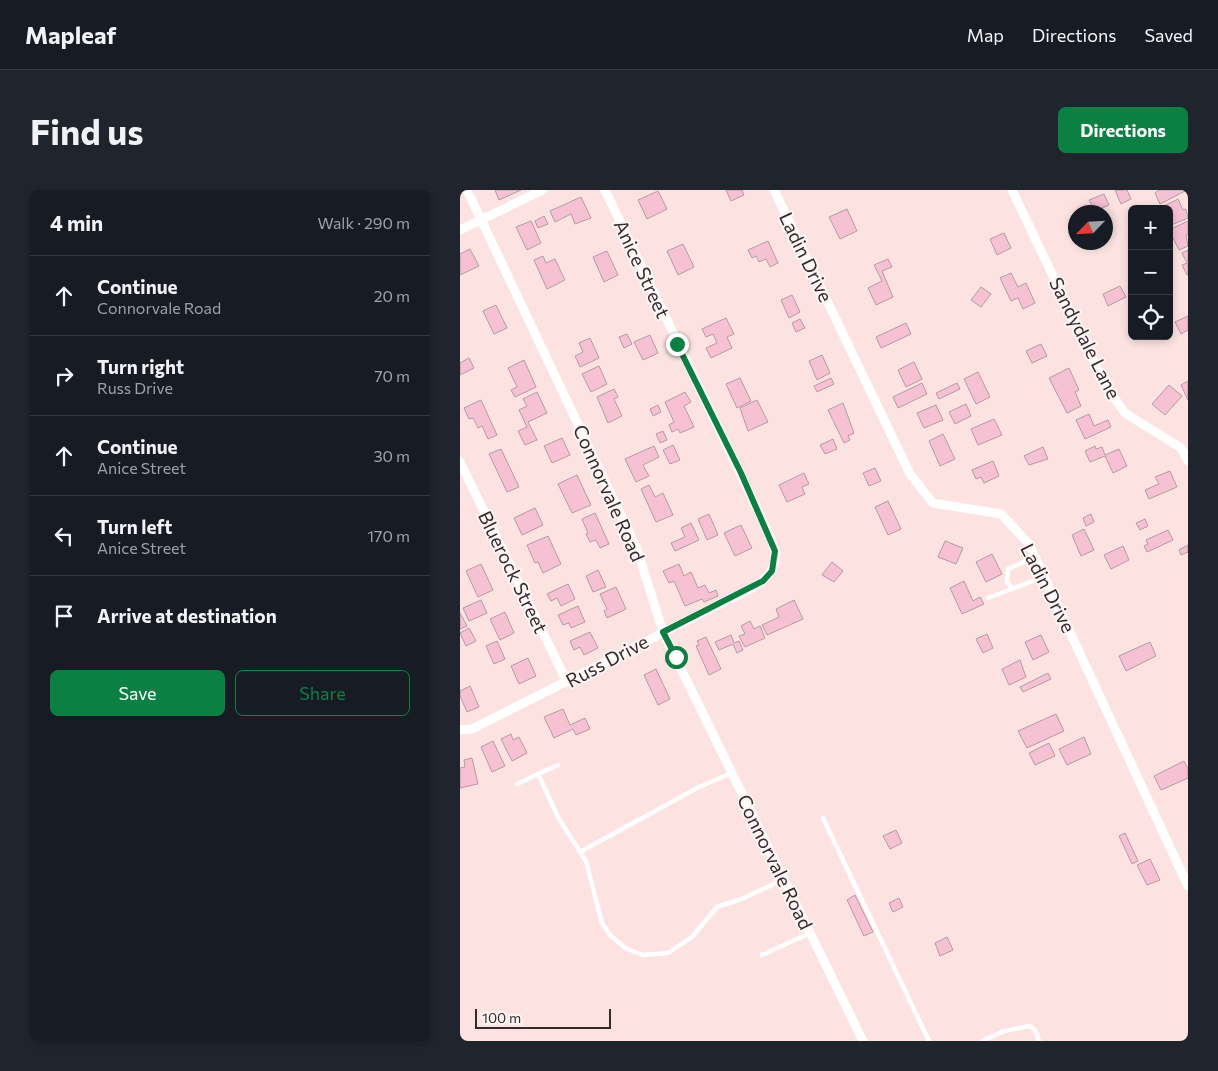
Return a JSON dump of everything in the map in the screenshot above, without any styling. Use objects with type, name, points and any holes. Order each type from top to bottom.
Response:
[{"type":"street","name":"Connorvale Road","points":[[467,190],[637,549],[663,632],[863,1041]]},
{"type":"street","points":[[460,230],[543,190]]},
{"type":"street","name":"Anice Street","points":[[605,190],[741,473],[775,551],[772,571],[763,581],[753,587]]},
{"type":"street","name":"Ladin Drive","points":[[774,190],[910,474],[933,503],[1001,514],[1029,544],[1188,884]]},
{"type":"street","name":"Sandydale Lane","points":[[1012,190],[1106,385],[1125,413],[1181,448],[1188,461]]},
{"type":"street","name":"Bluerock Street","points":[[460,462],[567,682]]},
{"type":"street","name":"Russ Drive","points":[[460,730],[472,729],[753,587]]},
{"type":"lane","points":[[1012,589],[1007,581],[1008,568],[1035,557]]},
{"type":"lane","points":[[988,598],[1044,577]]},
{"type":"lane","points":[[517,784],[558,765]]},
{"type":"lane","points":[[580,852],[699,787],[732,773]]},
{"type":"lane","points":[[538,774],[559,819],[586,861],[602,923],[610,936],[625,948],[643,955],[668,953],[692,937],[718,906],[744,898],[784,879]]},
{"type":"lane","points":[[823,818],[929,1041]]},
{"type":"lane","points":[[762,955],[810,933]]},
{"type":"lane","points":[[982,1041],[1004,1031],[1030,1026],[1035,1030],[1039,1041]]},
{"type":"building","points":[[495,190],[521,190],[499,200]]},
{"type":"building","points":[[726,190],[742,190],[744,195],[731,201]]},
{"type":"building","points":[[1115,190],[1127,190],[1131,199],[1121,204]]},
{"type":"building","points":[[1159,190],[1187,190],[1160,204],[1155,193]]},
{"type":"building","points":[[658,191],[667,209],[647,219],[638,200]]},
{"type":"building","points":[[1104,194],[1109,205],[1092,205],[1089,200]]},
{"type":"building","points":[[581,197],[591,218],[575,224],[571,214],[555,222],[550,211]]},
{"type":"building","points":[[1178,199],[1183,210],[1186,209],[1188,218],[1173,224],[1173,205],[1166,205]]},
{"type":"building","points":[[847,209],[857,231],[840,239],[829,217]]},
{"type":"building","points":[[544,216],[548,224],[538,228],[535,221]]},
{"type":"building","points":[[531,221],[541,243],[527,250],[516,227]]},
{"type":"building","points":[[1188,221],[1188,234],[1186,235],[1188,246],[1179,250],[1173,238],[1173,228]]},
{"type":"building","points":[[1004,233],[1011,248],[997,255],[990,239]]},
{"type":"building","points":[[768,241],[778,263],[770,267],[766,259],[759,262],[756,256],[752,258],[748,250]]},
{"type":"building","points":[[683,244],[694,267],[678,275],[667,251]]},
{"type":"building","points":[[470,249],[479,266],[460,275],[460,254]]},
{"type":"building","points":[[1188,250],[1187,275],[1182,265],[1187,263],[1182,253]]},
{"type":"building","points":[[607,251],[618,275],[604,282],[593,257]]},
{"type":"building","points":[[543,256],[546,263],[555,259],[565,280],[547,289],[534,260]]},
{"type":"building","points":[[888,259],[892,267],[882,271],[893,297],[876,305],[868,288],[882,281],[874,265]]},
{"type":"building","points":[[1011,273],[1018,287],[1026,283],[1035,303],[1023,309],[1018,298],[1011,301],[1000,278]]},
{"type":"building","points":[[1120,286],[1126,297],[1108,306],[1103,294]]},
{"type":"building","points":[[981,287],[991,294],[981,307],[971,300]]},
{"type":"building","points":[[792,295],[800,312],[789,318],[781,300]]},
{"type":"building","points":[[496,305],[507,328],[494,334],[483,311]]},
{"type":"building","points":[[1188,316],[1188,330],[1181,334],[1175,322]]},
{"type":"building","points":[[726,318],[734,334],[727,337],[732,348],[711,358],[706,348],[717,343],[713,334],[706,337],[702,329]]},
{"type":"building","points":[[800,319],[805,328],[796,332],[792,323]]},
{"type":"building","points":[[906,323],[911,334],[881,348],[876,337]]},
{"type":"building","points":[[627,334],[632,344],[624,348],[619,337]]},
{"type":"building","points":[[650,335],[658,353],[643,360],[634,342]]},
{"type":"building","points":[[590,338],[599,358],[580,367],[575,356],[583,352],[579,343]]},
{"type":"building","points":[[1041,344],[1047,356],[1032,363],[1026,351]]},
{"type":"building","points":[[822,355],[830,373],[817,380],[809,361]]},
{"type":"building","points":[[469,358],[474,368],[460,375],[460,363]]},
{"type":"building","points":[[524,360],[536,387],[515,397],[511,390],[517,387],[508,368]]},
{"type":"building","points":[[914,362],[922,379],[906,387],[898,370]]},
{"type":"building","points":[[599,366],[607,384],[591,392],[582,374]]},
{"type":"building","points":[[1069,368],[1079,390],[1075,392],[1081,406],[1067,413],[1049,378]]},
{"type":"building","points":[[978,372],[990,397],[976,404],[964,379]]},
{"type":"building","points":[[740,378],[751,401],[737,408],[726,384]]},
{"type":"building","points":[[831,378],[834,384],[817,392],[814,386]]},
{"type":"building","points":[[1188,381],[1188,400],[1181,385]]},
{"type":"building","points":[[922,383],[927,394],[898,408],[893,397]]},
{"type":"building","points":[[957,383],[960,389],[939,399],[936,393]]},
{"type":"building","points":[[1169,385],[1182,396],[1165,415],[1152,404]]},
{"type":"building","points":[[614,389],[618,397],[614,399],[622,416],[608,423],[597,397]]},
{"type":"building","points":[[537,392],[547,413],[528,422],[537,440],[525,445],[518,431],[527,427],[519,410],[527,406],[523,399]]},
{"type":"building","points":[[685,392],[691,402],[684,406],[694,427],[680,433],[678,429],[672,432],[669,425],[674,422],[665,402]]},
{"type":"building","points":[[481,400],[497,435],[488,439],[482,426],[478,428],[473,418],[469,419],[464,408]]},
{"type":"building","points":[[757,400],[768,422],[748,431],[740,408]]},
{"type":"building","points":[[843,403],[854,433],[848,436],[850,440],[844,443],[828,410]]},
{"type":"building","points":[[966,404],[971,416],[955,424],[949,412]]},
{"type":"building","points":[[658,405],[661,412],[653,416],[650,409]]},
{"type":"building","points":[[936,405],[943,420],[924,428],[917,413]]},
{"type":"building","points":[[1089,414],[1094,426],[1108,420],[1111,427],[1085,439],[1076,420]]},
{"type":"building","points":[[994,419],[1002,435],[978,445],[971,429]]},
{"type":"building","points":[[663,431],[667,440],[660,443],[656,434]]},
{"type":"building","points":[[943,434],[955,459],[940,466],[929,441]]},
{"type":"building","points":[[562,438],[570,455],[552,463],[544,446]]},
{"type":"building","points":[[833,439],[837,449],[825,454],[820,445]]},
{"type":"building","points":[[673,445],[680,460],[670,464],[663,450]]},
{"type":"building","points":[[654,446],[659,457],[643,465],[649,476],[636,482],[625,459]]},
{"type":"building","points":[[1095,446],[1096,449],[1102,447],[1105,455],[1119,449],[1127,466],[1113,473],[1105,456],[1090,462],[1085,451]]},
{"type":"building","points":[[1043,447],[1048,459],[1029,465],[1024,456]]},
{"type":"building","points":[[501,449],[519,487],[507,492],[489,454]]},
{"type":"building","points":[[993,461],[999,476],[984,483],[981,477],[976,479],[972,470]]},
{"type":"building","points":[[875,468],[881,481],[869,486],[863,473]]},
{"type":"building","points":[[1170,471],[1177,487],[1149,499],[1145,490],[1159,484],[1155,477]]},
{"type":"building","points":[[804,473],[809,484],[802,487],[805,494],[787,502],[779,485]]},
{"type":"building","points":[[577,475],[591,505],[572,513],[558,484]]},
{"type":"building","points":[[649,485],[655,497],[663,493],[673,515],[656,522],[641,489]]},
{"type":"building","points":[[888,501],[901,529],[888,535],[875,507]]},
{"type":"building","points":[[535,508],[543,525],[522,535],[514,518]]},
{"type":"building","points":[[595,513],[609,544],[600,548],[596,540],[590,542],[582,519]]},
{"type":"building","points":[[709,514],[718,535],[707,540],[698,519]]},
{"type":"building","points":[[1091,514],[1094,522],[1086,526],[1083,518]]},
{"type":"building","points":[[1145,519],[1148,526],[1140,530],[1136,523]]},
{"type":"building","points":[[691,523],[699,540],[675,551],[671,543],[685,537],[681,528]]},
{"type":"building","points":[[741,525],[752,548],[735,556],[724,533]]},
{"type":"building","points":[[1084,529],[1094,550],[1081,556],[1072,535]]},
{"type":"building","points":[[1168,530],[1173,540],[1147,552],[1144,546],[1148,544],[1146,540]]},
{"type":"building","points":[[548,536],[561,564],[543,573],[538,562],[535,563],[527,545]]},
{"type":"building","points":[[945,541],[963,548],[956,564],[938,557]]},
{"type":"building","points":[[1188,545],[1188,552],[1181,555],[1179,550]]},
{"type":"building","points":[[1123,546],[1129,560],[1111,569],[1104,555]]},
{"type":"building","points":[[992,554],[1002,574],[986,582],[976,562]]},
{"type":"building","points":[[832,562],[843,571],[834,582],[822,575]]},
{"type":"building","points":[[481,564],[493,590],[478,597],[466,571]]},
{"type":"building","points":[[679,564],[684,576],[691,572],[698,588],[705,585],[709,593],[716,590],[718,596],[704,602],[702,599],[685,606],[674,581],[669,583],[663,571]]},
{"type":"building","points":[[598,570],[606,587],[593,592],[586,576]]},
{"type":"building","points":[[964,581],[973,601],[980,597],[984,604],[962,614],[950,588]]},
{"type":"building","points":[[568,584],[575,599],[561,606],[557,598],[551,601],[547,594]]},
{"type":"building","points":[[616,587],[626,609],[607,618],[604,611],[607,609],[600,594]]},
{"type":"building","points":[[481,600],[487,613],[469,621],[463,608]]},
{"type":"building","points":[[794,600],[803,619],[767,635],[762,625],[779,617],[776,609]]},
{"type":"building","points":[[578,606],[585,622],[571,628],[569,623],[563,625],[558,615]]},
{"type":"building","points":[[505,612],[514,633],[500,640],[490,619]]},
{"type":"building","points":[[460,613],[467,626],[460,629]]},
{"type":"building","points":[[750,621],[754,629],[760,626],[765,638],[745,647],[739,636],[745,634],[741,626]]},
{"type":"building","points":[[469,628],[476,641],[466,646],[460,633]]},
{"type":"building","points":[[590,632],[598,648],[584,655],[580,647],[574,650],[570,641]]},
{"type":"building","points":[[987,634],[993,648],[983,653],[976,639]]},
{"type":"building","points":[[731,635],[734,643],[739,641],[743,650],[737,653],[733,644],[719,650],[715,642]]},
{"type":"building","points":[[1041,635],[1049,652],[1033,660],[1025,642]]},
{"type":"building","points":[[706,637],[721,669],[709,675],[696,646],[699,645],[697,641]]},
{"type":"building","points":[[497,641],[505,659],[494,664],[486,646]]},
{"type":"building","points":[[1150,642],[1156,656],[1126,671],[1119,656]]},
{"type":"building","points":[[528,658],[536,676],[519,684],[511,666]]},
{"type":"building","points":[[1020,660],[1026,677],[1009,685],[1002,669]]},
{"type":"building","points":[[656,669],[670,699],[658,705],[644,675]]},
{"type":"building","points":[[1048,673],[1051,679],[1023,692],[1020,687]]},
{"type":"building","points":[[470,686],[479,707],[467,712],[460,696],[460,691]]},
{"type":"building","points":[[563,709],[570,725],[585,718],[590,729],[576,735],[573,729],[554,738],[544,717]]},
{"type":"building","points":[[1056,714],[1064,731],[1027,748],[1018,731]]},
{"type":"building","points":[[511,734],[513,740],[519,737],[527,753],[512,761],[501,739]]},
{"type":"building","points":[[1084,737],[1091,754],[1067,765],[1059,749]]},
{"type":"building","points":[[493,741],[505,766],[492,772],[481,747]]},
{"type":"building","points":[[1049,743],[1055,756],[1035,765],[1029,753]]},
{"type":"building","points":[[472,758],[478,784],[460,788],[460,768],[465,767],[464,760]]},
{"type":"building","points":[[1184,761],[1188,769],[1188,778],[1161,790],[1154,776]]},
{"type":"building","points":[[896,830],[902,843],[890,849],[883,836]]},
{"type":"building","points":[[1125,833],[1138,861],[1132,864],[1119,836]]},
{"type":"building","points":[[1150,859],[1160,880],[1147,885],[1137,865]]},
{"type":"building","points":[[855,895],[873,932],[864,936],[847,900]]},
{"type":"building","points":[[899,898],[903,907],[893,912],[889,903]]},
{"type":"building","points":[[947,937],[953,950],[940,956],[935,943]]},
{"type":"route","points":[[676,657],[663,632],[763,581],[772,571],[775,562],[775,551],[762,519],[677,344]]}]
